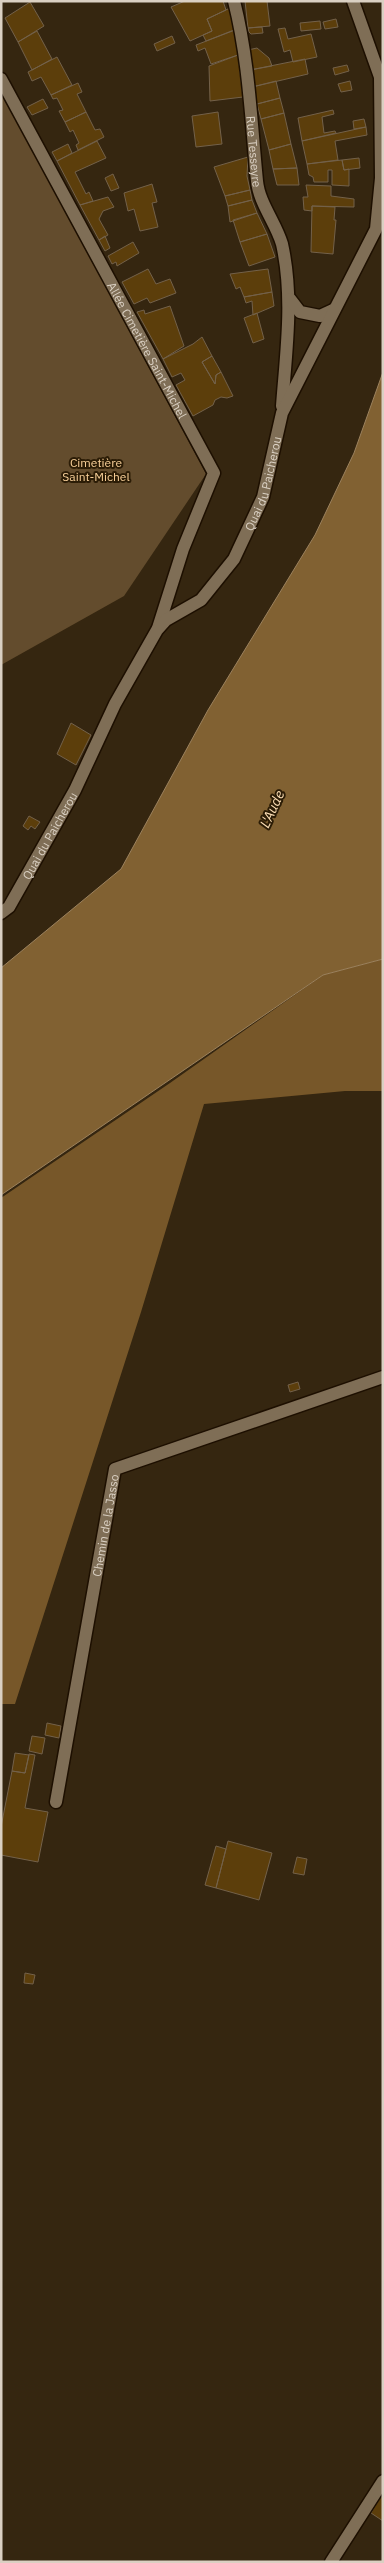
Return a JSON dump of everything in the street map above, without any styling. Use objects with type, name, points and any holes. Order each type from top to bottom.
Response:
[{"type":"street","name":"Rue Tesseyre","points":[[234,1],[241,27],[253,120],[257,184],[281,243],[290,299],[282,413]]},
{"type":"street","name":"Quai du Paicherou","points":[[1,913],[9,907],[75,790],[115,704],[157,630],[166,620],[201,600],[234,559],[263,497],[282,413],[376,229],[382,178],[380,76],[352,1]]},
{"type":"street","name":"Allée Cimetière Saint-Michel","points":[[1,79],[214,473],[183,549],[157,630]]},
{"type":"street","points":[[290,299],[300,312],[320,316],[334,310]]},
{"type":"street","name":"Chemin de la Jasso","points":[[56,1802],[115,1469],[383,1377]]},
{"type":"street","points":[[331,2562],[383,2481]]},
{"type":"green space","name":"Cimetière Saint-Michel","points":[[1,92],[206,474],[124,596],[1,665]]},
{"type":"shaded area","points":[[383,959],[383,1091],[345,1091],[204,1104],[141,1312],[15,1704],[1,1704],[1,1198],[170,1083],[323,975]]},
{"type":"water","name":"L'Aude","points":[[383,372],[383,959],[323,975],[1,1195],[1,968],[121,869],[208,710],[315,535],[354,453]]},
{"type":"building","points":[[185,1],[223,1],[226,10],[207,19],[212,31],[190,41],[171,7]]},
{"type":"building","points":[[245,1],[267,1],[270,26],[248,28]]},
{"type":"building","points":[[30,2],[44,26],[18,42],[5,18]]},
{"type":"building","points":[[230,8],[234,30],[206,41],[203,35],[212,31],[207,19]]},
{"type":"building","points":[[336,19],[338,27],[325,29],[323,22]]},
{"type":"building","points":[[320,21],[321,29],[301,31],[300,23]]},
{"type":"building","points":[[262,27],[263,33],[251,34],[248,28]]},
{"type":"building","points":[[285,28],[288,39],[311,34],[317,57],[293,62],[290,50],[284,52],[278,29]]},
{"type":"building","points":[[235,30],[238,55],[211,64],[205,48],[198,51],[196,45]]},
{"type":"building","points":[[37,31],[52,59],[32,70],[18,42]]},
{"type":"building","points":[[172,36],[175,43],[157,51],[154,44]]},
{"type":"building","points":[[257,48],[269,58],[272,66],[250,70],[248,50]]},
{"type":"building","points":[[238,55],[243,97],[210,101],[209,66]]},
{"type":"building","points":[[57,57],[72,85],[51,95],[41,77],[32,81],[28,72]]},
{"type":"building","points":[[305,59],[308,74],[252,87],[250,70]]},
{"type":"building","points":[[347,65],[349,71],[335,75],[333,68]]},
{"type":"building","points":[[276,81],[280,98],[257,104],[252,87]]},
{"type":"building","points":[[350,81],[352,90],[341,92],[338,84]]},
{"type":"building","points":[[78,83],[82,92],[77,94],[86,112],[65,122],[59,111],[63,110],[57,98],[53,99],[51,95]]},
{"type":"building","points":[[280,98],[284,113],[261,119],[257,104]]},
{"type":"building","points":[[43,99],[48,108],[32,115],[27,107]]},
{"type":"building","points":[[333,110],[334,114],[322,117],[324,133],[335,131],[336,133],[302,141],[298,118]]},
{"type":"building","points":[[86,112],[95,130],[100,129],[104,137],[78,150],[76,145],[79,143],[73,130],[70,132],[65,122]]},
{"type":"building","points":[[218,112],[222,144],[196,147],[192,116]]},
{"type":"building","points":[[284,113],[291,144],[269,150],[261,119]]},
{"type":"building","points":[[364,119],[366,127],[354,129],[353,121]]},
{"type":"building","points":[[366,127],[367,135],[335,141],[338,160],[307,164],[302,141]]},
{"type":"building","points":[[97,141],[106,158],[75,172],[86,194],[89,192],[93,201],[80,205],[57,161]]},
{"type":"building","points":[[68,144],[72,153],[57,161],[52,152]]},
{"type":"building","points":[[291,144],[297,168],[273,169],[269,150]]},
{"type":"building","points":[[248,157],[247,176],[250,190],[225,196],[214,167]]},
{"type":"building","points":[[359,158],[360,168],[344,170],[342,160]]},
{"type":"building","points":[[342,160],[344,170],[349,169],[349,186],[332,185],[332,170],[328,170],[328,182],[314,182],[313,177],[309,175],[307,164]]},
{"type":"building","points":[[297,168],[299,185],[277,185],[273,169]]},
{"type":"building","points":[[113,174],[119,188],[111,191],[105,178]]},
{"type":"building","points":[[152,184],[157,202],[152,203],[158,227],[140,231],[134,209],[128,211],[124,193]]},
{"type":"building","points":[[306,185],[331,186],[331,196],[354,199],[354,207],[312,206],[312,211],[304,210],[303,197],[308,197]]},
{"type":"building","points":[[250,190],[252,200],[228,206],[225,196]]},
{"type":"building","points":[[108,197],[114,207],[103,211],[99,219],[108,235],[99,240],[80,205]]},
{"type":"building","points":[[252,200],[257,213],[230,222],[228,206]]},
{"type":"building","points":[[312,206],[335,207],[334,220],[336,220],[333,254],[311,252]]},
{"type":"building","points":[[257,213],[267,234],[240,242],[233,220]]},
{"type":"building","points":[[267,234],[275,257],[249,266],[240,242]]},
{"type":"building","points":[[105,236],[110,248],[105,251],[99,240]]},
{"type":"building","points":[[133,242],[139,253],[117,266],[116,262],[112,264],[108,256]]},
{"type":"building","points":[[148,269],[156,284],[170,279],[176,293],[150,303],[147,298],[134,304],[122,282]]},
{"type":"building","points":[[268,269],[272,292],[244,297],[240,287],[236,289],[230,274]]},
{"type":"building","points":[[272,292],[274,306],[253,315],[252,301],[246,303],[244,297]]},
{"type":"building","points":[[170,306],[184,346],[163,359],[137,312],[144,310],[145,314]]},
{"type":"building","points":[[257,313],[264,339],[253,343],[244,318]]},
{"type":"building","points":[[202,337],[212,356],[202,362],[215,384],[216,375],[221,372],[233,396],[221,397],[215,400],[213,405],[193,416],[176,385],[185,380],[181,373],[172,377],[163,359],[193,344]]},
{"type":"building","points":[[212,356],[221,372],[216,375],[215,384],[202,362]]},
{"type":"building","points":[[71,723],[91,735],[76,765],[57,754]]},
{"type":"building","points":[[29,816],[40,822],[35,829],[31,826],[28,830],[23,826]]},
{"type":"building","points":[[298,1382],[300,1389],[290,1392],[288,1385]]},
{"type":"building","points":[[47,1723],[61,1726],[59,1738],[45,1735]]},
{"type":"building","points":[[32,1736],[45,1738],[42,1754],[29,1751]]},
{"type":"building","points":[[15,1753],[29,1755],[25,1773],[12,1771]]},
{"type":"building","points":[[29,1754],[35,1755],[25,1808],[48,1812],[38,1862],[1,1855],[1,1827],[12,1771],[25,1773]]},
{"type":"building","points":[[228,1841],[272,1853],[259,1900],[216,1888]]},
{"type":"building","points":[[216,1846],[226,1849],[216,1888],[205,1885]]},
{"type":"building","points":[[297,1857],[307,1859],[304,1875],[293,1873]]},
{"type":"building","points":[[25,1973],[35,1975],[33,1984],[24,1983]]},
{"type":"building","points":[[383,2493],[383,2521],[371,2513]]}]
